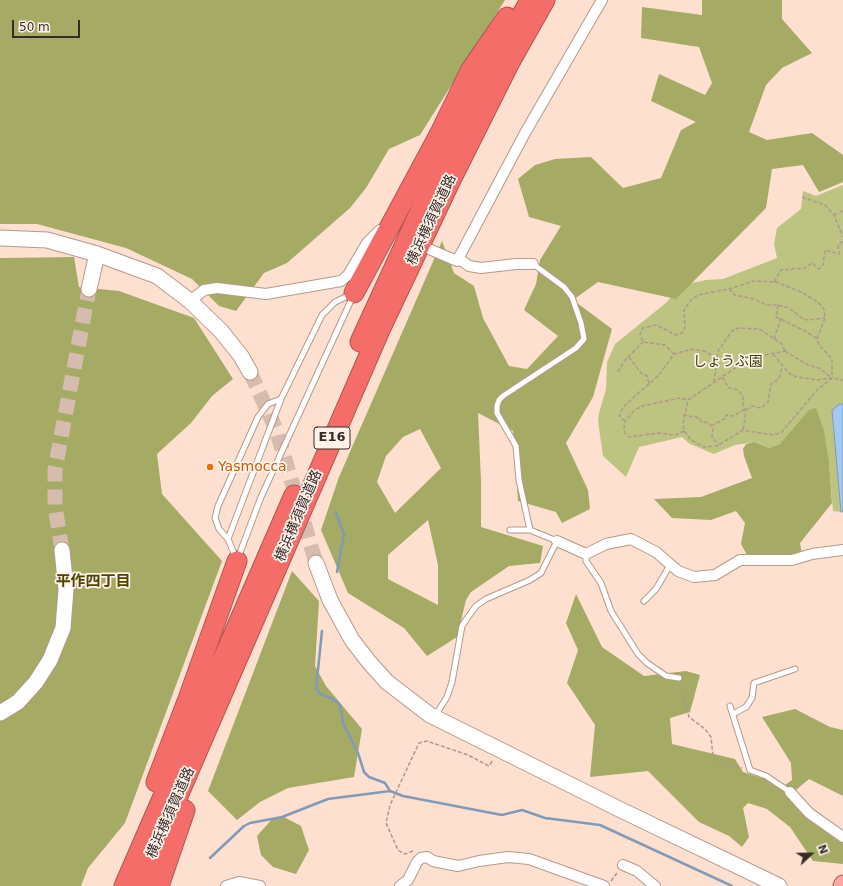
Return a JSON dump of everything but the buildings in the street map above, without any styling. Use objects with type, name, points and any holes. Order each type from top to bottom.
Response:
[{"type":"highway","points":[[354,293],[439,135],[470,72],[519,0]]},
{"type":"highway","name":"横浜横須賀道路","points":[[124,886],[409,232],[454,137],[530,0]]},
{"type":"highway","name":"横浜横須賀道路","points":[[139,886],[254,625],[324,456],[380,330],[447,189],[510,62],[545,0]]},
{"type":"highway","points":[[115,886],[188,699],[237,561]]},
{"type":"highway","points":[[159,886],[179,827],[254,625]]},
{"type":"street","points":[[429,249],[457,261],[525,133],[602,0]]},
{"type":"street","points":[[190,301],[204,290],[217,288],[266,294],[332,284],[341,281],[348,275],[367,243],[380,230]]},
{"type":"street","points":[[0,238],[47,240],[97,254],[157,276],[190,301],[221,331],[241,356],[250,372]]},
{"type":"street","points":[[89,289],[97,254]]},
{"type":"street","points":[[458,258],[470,266],[481,268],[516,264],[533,264]]},
{"type":"street","points":[[557,541],[586,554],[606,544],[630,539],[656,552],[678,571],[694,577],[714,575],[740,560],[792,560],[812,554],[843,550]]},
{"type":"street","points":[[0,713],[18,702],[36,682],[50,660],[63,628],[66,589],[62,550]]},
{"type":"street","points":[[316,563],[330,600],[340,621],[369,662],[387,682],[435,717],[619,809],[779,886]]},
{"type":"street","points":[[790,792],[809,813],[843,837]]},
{"type":"street","points":[[400,886],[408,880],[417,862],[424,858],[458,866],[508,857],[529,859],[604,886]]},
{"type":"street","points":[[623,865],[637,872],[655,886]]},
{"type":"street","points":[[226,886],[238,882],[260,886]]},
{"type":"lane","points":[[530,530],[519,480],[516,446],[497,413],[497,406],[503,396],[576,348],[584,339],[581,323],[572,297],[564,287],[533,264]]},
{"type":"lane","points":[[228,539],[281,398],[322,315],[335,302],[354,293]]},
{"type":"lane","points":[[237,561],[261,497],[354,293]]},
{"type":"lane","points":[[237,561],[228,539],[220,529],[215,518],[218,506],[258,417],[268,404],[281,398]]},
{"type":"lane","points":[[435,717],[447,697],[452,682],[462,626],[468,617],[476,606],[486,599],[530,580],[541,572],[557,541],[530,530],[510,530]]},
{"type":"lane","points":[[586,554],[586,561],[601,583],[611,611],[638,654],[647,663],[666,676],[679,678]]},
{"type":"lane","points":[[644,601],[656,590],[670,565]]},
{"type":"lane","points":[[733,714],[746,707],[752,698],[754,683],[795,669]]},
{"type":"lane","points":[[730,706],[750,770],[766,776],[790,792]]},
{"type":"path","points":[[802,197],[825,205],[834,214],[843,237]]},
{"type":"path","points":[[834,214],[843,211]]},
{"type":"path","points":[[774,282],[780,270],[805,268],[812,263],[819,269],[823,265],[825,250],[839,254],[838,245],[843,241]]},
{"type":"path","points":[[643,342],[640,334],[643,328],[650,325],[656,325],[676,335],[682,333],[685,328],[684,310],[691,300],[698,295],[729,289],[754,281],[774,282],[801,292],[818,302],[824,309],[825,318],[817,339],[819,345],[832,359],[832,378]]},
{"type":"path","points":[[729,289],[735,295],[754,299],[766,305],[778,305],[789,308],[803,319],[809,320],[825,318]]},
{"type":"path","points":[[778,305],[776,317],[781,318],[817,339]]},
{"type":"path","points":[[774,339],[781,318]]},
{"type":"path","points":[[714,382],[716,358],[725,340],[732,331],[738,328],[759,329],[781,344],[784,351]]},
{"type":"path","points":[[643,342],[665,345],[674,354]]},
{"type":"path","points":[[618,372],[643,342]]},
{"type":"path","points":[[626,422],[620,417],[620,413],[636,394],[659,375],[674,354],[692,349],[704,352],[716,358]]},
{"type":"path","points":[[784,351],[791,353],[808,366],[819,368],[832,378],[817,390],[782,433],[772,435],[743,430],[719,446],[704,447],[691,440],[684,431],[683,415],[688,400],[750,358],[784,351]]},
{"type":"path","points":[[773,354],[790,374],[797,377],[817,380],[832,378],[843,380]]},
{"type":"path","points":[[629,357],[641,373],[647,376],[649,383]]},
{"type":"path","points":[[711,426],[726,418],[726,416],[733,416],[752,406],[761,408],[768,402],[771,384],[779,379],[783,366]]},
{"type":"path","points":[[722,376],[729,388],[738,390],[744,397],[742,405],[745,409],[743,430]]},
{"type":"path","points":[[684,431],[676,435],[658,433],[630,437],[625,433],[624,427],[634,411],[642,406],[680,398],[688,400]]},
{"type":"path","points":[[683,415],[700,418],[701,422],[709,423],[711,426],[712,437],[719,446]]},
{"type":"path","points":[[679,678],[689,717],[705,729],[711,737],[713,758],[725,765],[750,770]]},
{"type":"path","points":[[424,858],[415,851],[405,854],[398,850],[386,823],[390,805],[419,743],[427,741],[468,755],[489,766],[498,749]]},
{"type":"path","points":[[608,886],[623,865]]},
{"type":"green space","points":[[0,0],[505,0],[420,135],[389,149],[366,188],[350,208],[287,263],[264,273],[236,311],[219,306],[192,279],[126,248],[37,224],[0,224]]},
{"type":"green space","points":[[702,0],[782,0],[782,19],[812,53],[782,68],[766,85],[749,132],[767,140],[812,133],[843,155],[843,182],[819,192],[803,165],[772,169],[766,208],[676,299],[598,282],[573,300],[612,329],[593,397],[566,443],[588,490],[590,509],[562,523],[556,512],[518,501],[513,431],[478,413],[481,481],[481,527],[543,546],[540,563],[509,566],[471,592],[466,600],[457,637],[427,656],[404,628],[348,593],[321,530],[339,477],[442,241],[454,273],[474,286],[483,318],[509,366],[527,369],[558,336],[524,310],[536,284],[540,260],[561,226],[529,217],[518,179],[535,165],[555,159],[591,157],[623,188],[661,178],[681,130],[696,122],[651,101],[659,74],[705,95],[712,83],[699,47],[641,38],[642,7],[702,15]],"holes":[[[420,429],[441,468],[395,513],[377,482],[386,456],[403,437]],[[428,520],[438,565],[438,605],[388,579],[388,555]]]},
{"type":"green space","name":"しょうぶ園","points":[[843,185],[843,512],[833,511],[829,463],[790,435],[780,444],[769,448],[754,442],[735,445],[714,454],[690,444],[682,437],[639,447],[626,477],[603,456],[598,421],[606,389],[607,362],[615,344],[667,302],[675,292],[687,284],[706,280],[723,279],[777,258],[774,244],[777,228],[801,209],[803,191],[816,196]]},
{"type":"green space","points":[[74,257],[79,287],[119,291],[194,318],[233,379],[212,396],[191,423],[157,454],[162,494],[222,561],[125,823],[88,868],[81,886],[0,886],[0,258]]},
{"type":"green space","points":[[816,408],[824,431],[829,463],[832,503],[800,543],[803,560],[748,557],[741,544],[745,523],[736,511],[711,520],[672,518],[654,499],[701,497],[752,478],[744,456],[743,449],[746,444],[754,442],[769,448],[780,444],[809,410]]},
{"type":"green space","points":[[292,571],[319,601],[315,666],[326,686],[362,729],[354,777],[288,788],[260,802],[237,820],[208,791]]},
{"type":"green space","points":[[576,594],[602,647],[644,676],[686,671],[700,675],[690,712],[670,718],[672,744],[735,759],[743,772],[785,785],[792,780],[791,763],[762,717],[795,709],[830,727],[843,730],[843,796],[809,779],[790,795],[843,840],[843,864],[813,861],[790,827],[767,809],[748,803],[743,808],[749,837],[742,847],[729,836],[699,822],[648,771],[590,777],[595,725],[567,683],[578,650],[566,623]]},
{"type":"green space","points":[[284,817],[301,826],[309,850],[296,874],[273,867],[261,855],[257,836],[272,819]]},
{"type":"water","points":[[840,404],[843,404],[843,512],[841,512],[832,410]]},
{"type":"waterway","points":[[336,513],[344,534],[337,572]]},
{"type":"waterway","points":[[322,631],[316,689],[320,694],[331,698],[340,705],[343,723],[358,753],[364,772],[369,777],[385,783],[390,791]]},
{"type":"waterway","points":[[210,858],[244,826],[250,823],[282,817],[328,799],[390,791],[403,796],[502,815],[522,810],[545,818],[600,825],[732,886]]},
{"type":"tunnel","points":[[62,550],[55,507],[55,469],[89,289]]},
{"type":"tunnel","points":[[250,372],[276,429],[316,563]]},
{"type":"place","name":"Yasmocca","points":[[210,467]]},
{"type":"district","name":"平作四丁目","points":[[93,582]]}]
